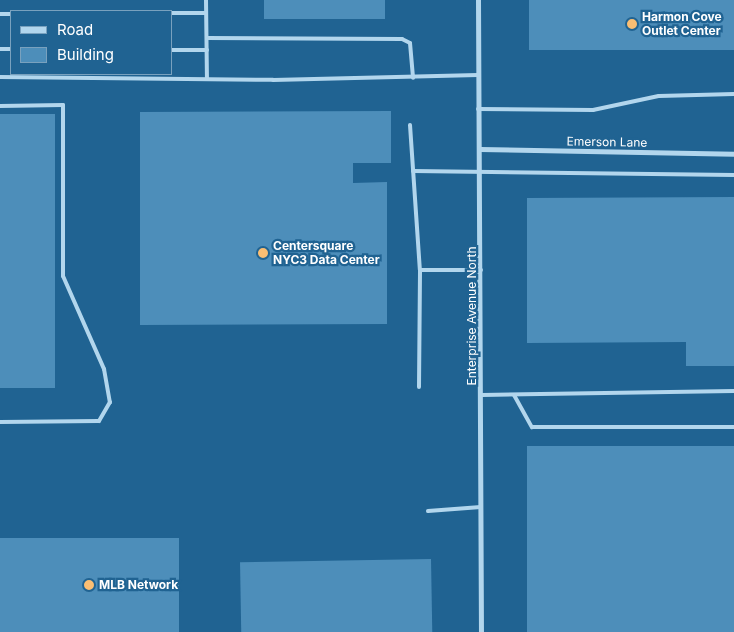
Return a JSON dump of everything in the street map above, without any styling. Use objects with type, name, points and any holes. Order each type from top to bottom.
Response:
[{"type":"street","name":"Enterprise Avenue North","points":[[478,0],[478,109],[482,173],[481,632]]},
{"type":"street","name":"Emerson Lane","points":[[480,149],[734,154]]},
{"type":"lane","points":[[206,0],[207,78]]},
{"type":"lane","points":[[172,14],[206,14]]},
{"type":"lane","points":[[207,38],[402,39],[410,43],[413,78]]},
{"type":"lane","points":[[172,50],[207,50]]},
{"type":"lane","points":[[0,77],[413,78],[478,75]]},
{"type":"lane","points":[[478,109],[593,110],[659,96],[734,94]]},
{"type":"lane","points":[[0,106],[63,105],[64,276],[104,369],[110,402],[99,421],[0,422]]},
{"type":"lane","points":[[410,126],[420,270],[419,387]]},
{"type":"lane","points":[[414,171],[734,175]]},
{"type":"lane","points":[[420,270],[481,270]]},
{"type":"lane","points":[[482,395],[734,392]]},
{"type":"lane","points":[[514,394],[532,427],[734,427]]},
{"type":"lane","points":[[428,511],[481,507]]},
{"type":"building","points":[[264,0],[385,0],[385,19],[264,19]]},
{"type":"building","name":"Harmon Cove Outlet Center","points":[[529,0],[734,0],[734,50],[529,50]]},
{"type":"building","name":"Centersquare NYC3 Data Center","points":[[391,111],[391,163],[353,163],[353,183],[387,182],[387,324],[140,325],[140,112]]},
{"type":"building","points":[[0,114],[55,114],[55,388],[0,388]]},
{"type":"building","points":[[734,197],[734,366],[686,366],[686,342],[527,343],[527,198]]},
{"type":"building","points":[[527,446],[734,446],[734,632],[527,632]]},
{"type":"building","name":"MLB Network","points":[[0,538],[179,538],[179,632],[0,632]]},
{"type":"building","points":[[431,559],[432,632],[241,632],[240,562]]},
{"type":"place","name":"Harmon Cove Outlet Center","points":[[632,24]]},
{"type":"place","name":"Centersquare NYC3 Data Center","points":[[263,253]]},
{"type":"place","name":"MLB Network","points":[[89,585]]}]
